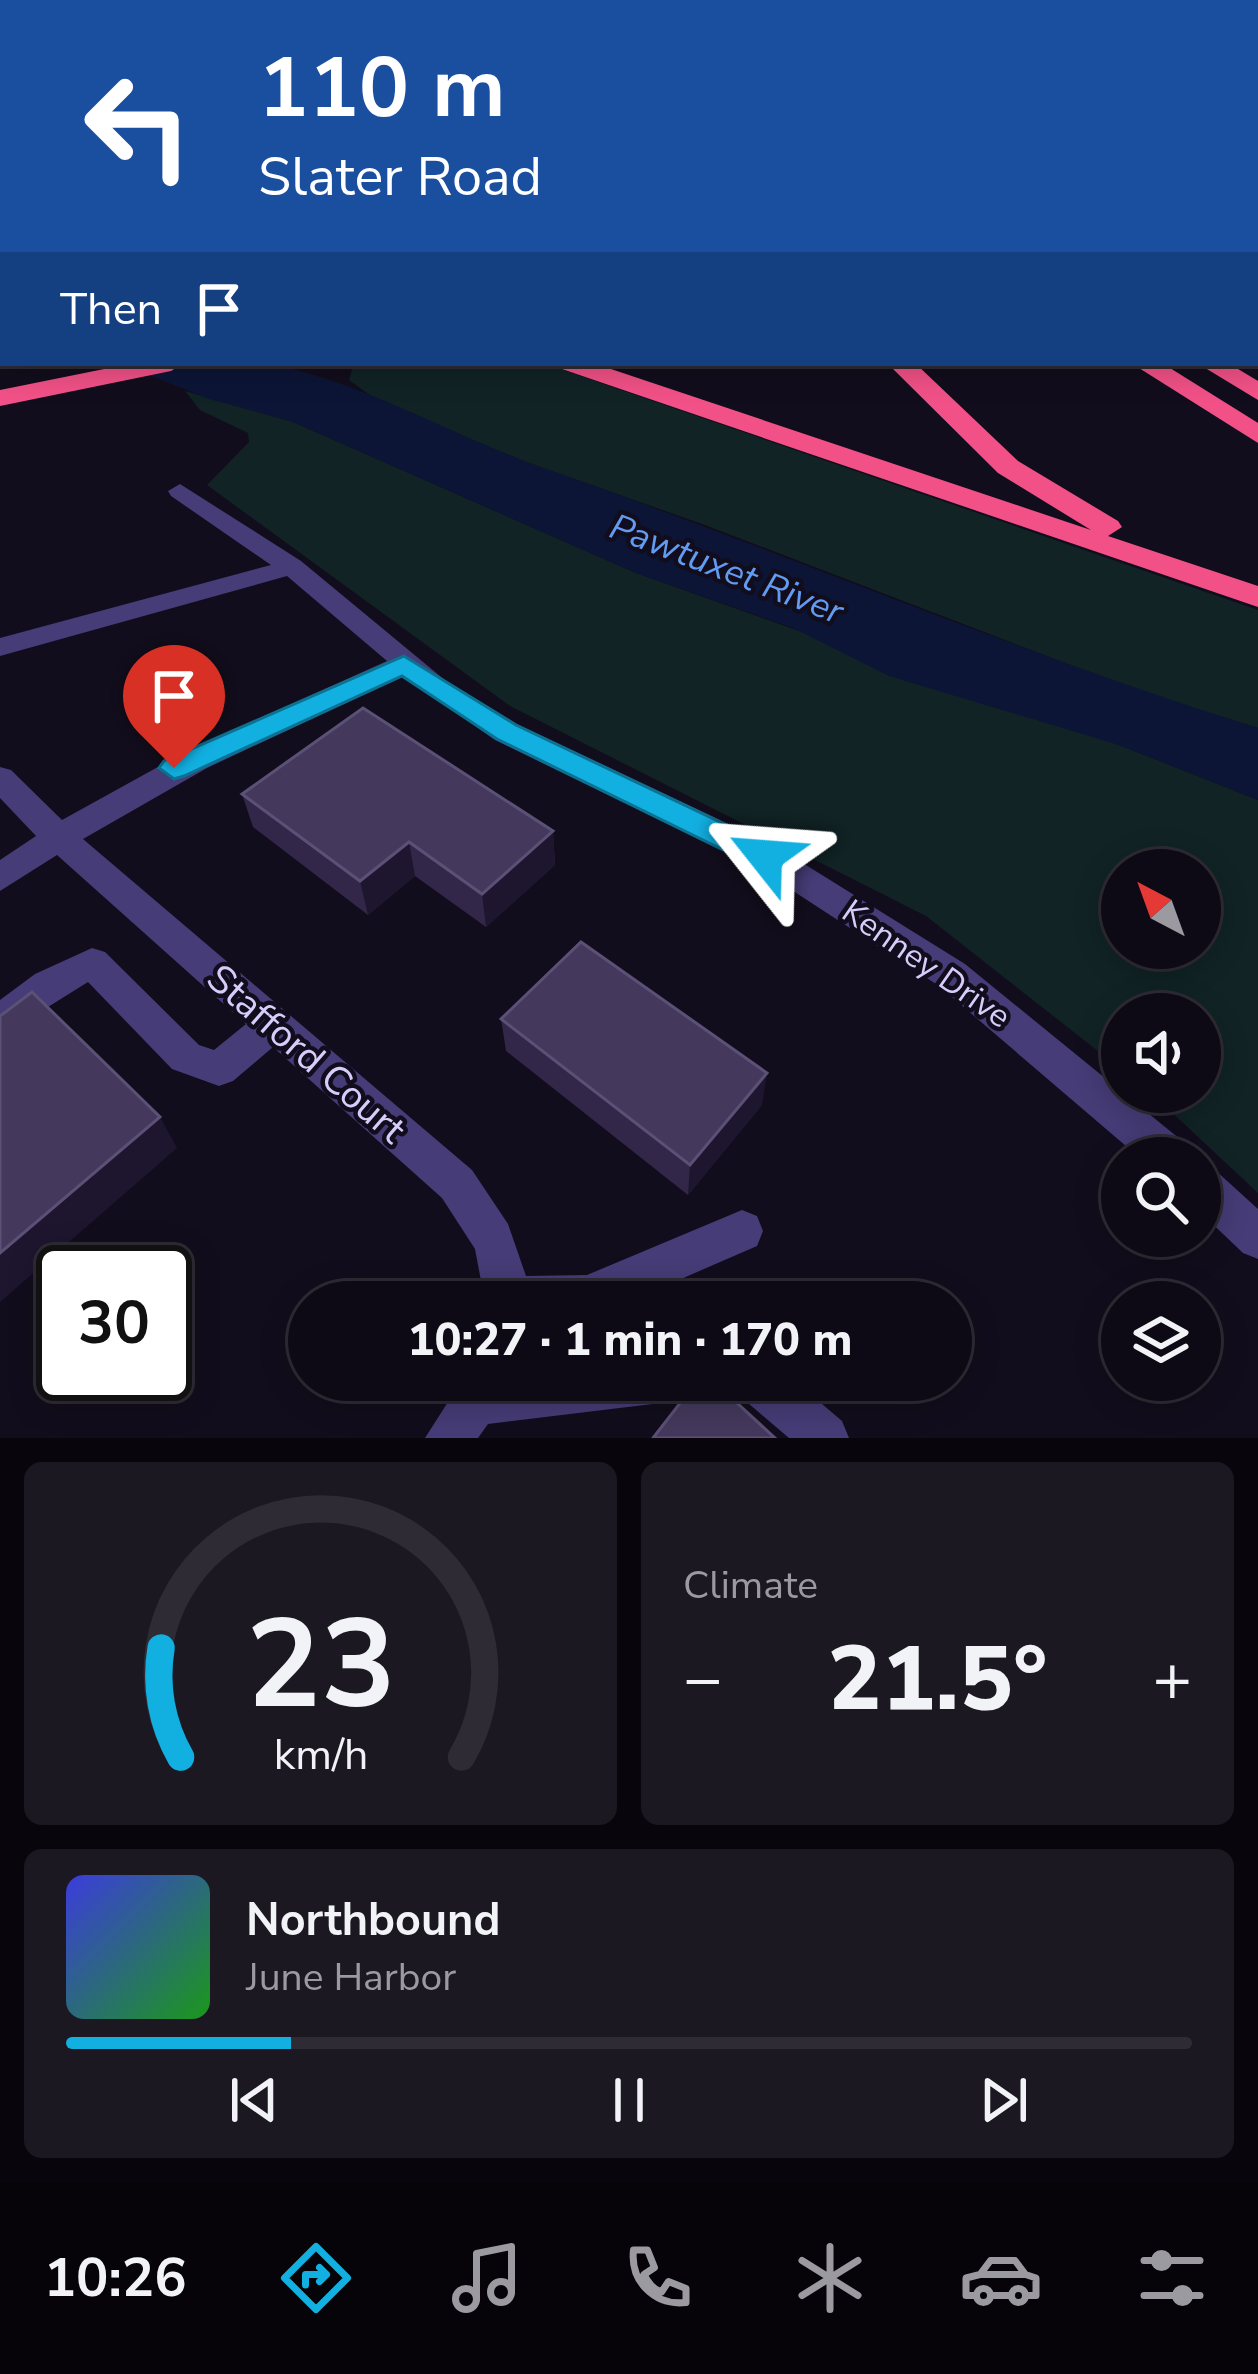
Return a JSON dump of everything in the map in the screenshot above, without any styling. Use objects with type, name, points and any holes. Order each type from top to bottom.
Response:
[{"type":"highway","points":[[0,398],[156,366]]},
{"type":"highway","points":[[577,366],[1258,594]]},
{"type":"highway","points":[[903,366],[980,443],[1043,491],[1125,536],[1258,594]]},
{"type":"highway","points":[[1149,366],[1258,435]]},
{"type":"highway","points":[[1215,366],[1258,392]]},
{"type":"street","name":"Kenney Drive","points":[[180,490],[292,567],[404,665],[506,732],[721,833],[855,910],[952,975],[1146,1137]]},
{"type":"street","points":[[0,647],[292,567]]},
{"type":"street","points":[[0,878],[58,837],[174,768],[404,665]]},
{"type":"street","name":"Stafford Court","points":[[0,778],[58,837],[457,1184],[498,1248],[504,1281]]},
{"type":"street","points":[[0,1021],[47,985],[92,963],[186,1058],[219,1070],[273,1024]]},
{"type":"street","points":[[1221,1204],[1258,1238]]},
{"type":"street","points":[[625,1281],[742,1232]]},
{"type":"street","points":[[449,1438],[477,1401]]},
{"type":"street","points":[[782,1401],[825,1438]]},
{"type":"shaded area","points":[[353,366],[552,366],[1258,610],[1258,728],[1130,688],[705,525],[526,462],[378,401],[349,380]]},
{"type":"shaded area","points":[[185,391],[293,422],[636,573],[1119,745],[1258,800],[1258,1193],[1221,1158],[1221,1137],[1198,1137],[1172,1113],[1221,1113],[1221,993],[1101,993],[1101,1054],[926,916],[510,706],[207,485],[249,442],[248,433],[200,410]]},
{"type":"water","name":"Pawtuxet River","points":[[126,366],[278,366],[308,373],[505,453],[987,634],[1258,728],[1258,800],[1119,745],[889,676],[793,628],[636,573],[293,422],[209,399]]},
{"type":"building","points":[[363,708],[553,831],[482,894],[409,842],[360,881],[242,794]]},
{"type":"building","points":[[581,942],[767,1073],[690,1165],[501,1019]]},
{"type":"building","points":[[32,992],[160,1117],[0,1253],[0,1016]]},
{"type":"building","points":[[682,1401],[735,1401],[775,1438],[653,1438]]},
{"type":"route","points":[[174,768],[404,665],[506,732],[765,856]]}]
